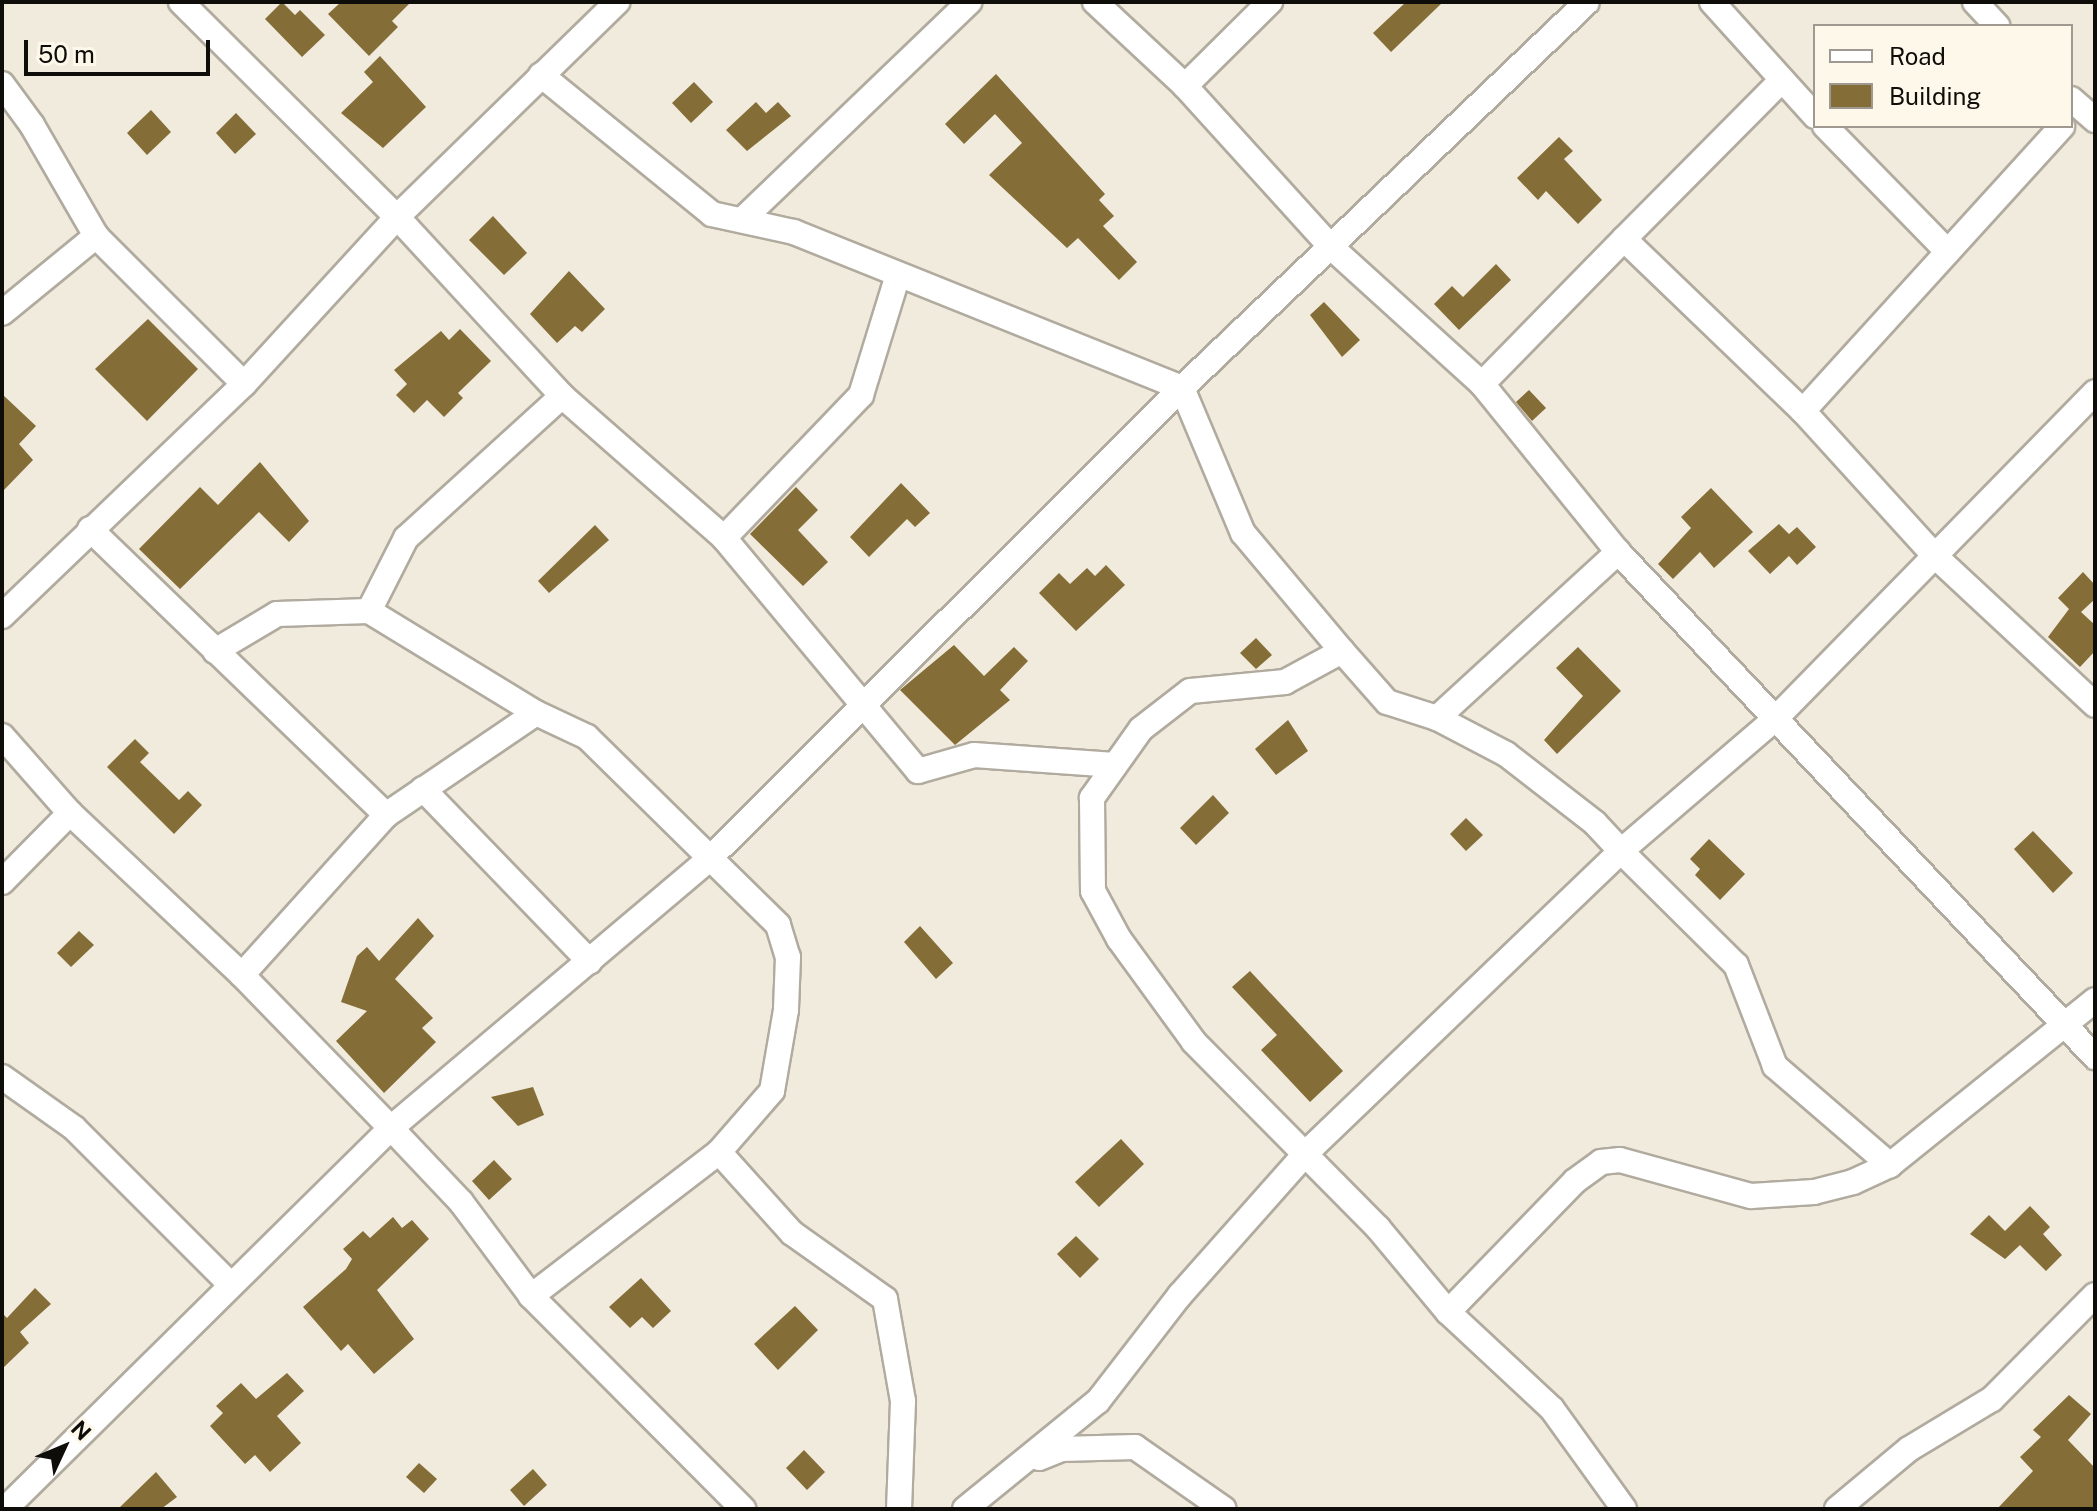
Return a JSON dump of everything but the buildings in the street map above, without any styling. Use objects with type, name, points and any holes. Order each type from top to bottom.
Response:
[{"type":"street","points":[[181,2],[397,217],[562,396],[724,538],[861,707],[918,771],[974,755],[1115,765]]},
{"type":"street","points":[[2,616],[244,384],[397,217],[617,2]]},
{"type":"street","points":[[742,220],[969,2]]},
{"type":"street","points":[[1095,2],[1185,86],[1331,247],[1482,384],[1618,552],[2095,1057]]},
{"type":"street","points":[[1185,86],[1270,2]]},
{"type":"street","points":[[5,1509],[391,1128],[708,860],[1182,388],[1587,2]]},
{"type":"street","points":[[1712,2],[1813,114]]},
{"type":"street","points":[[1975,2],[1995,24]]},
{"type":"street","points":[[541,75],[687,198],[712,214],[794,232],[1182,388],[1243,533],[1387,702],[1437,718],[1506,754],[1595,823],[1736,965],[1775,1066],[1890,1165]]},
{"type":"street","points":[[1482,384],[1781,81]]},
{"type":"street","points":[[2,84],[32,125],[96,236],[244,384]]},
{"type":"street","points":[[1827,128],[1947,251]]},
{"type":"street","points":[[1803,411],[2060,128]]},
{"type":"street","points":[[2,313],[96,236]]},
{"type":"street","points":[[1624,239],[1803,411],[1936,557],[2093,700]]},
{"type":"street","points":[[724,538],[861,395],[898,275]]},
{"type":"street","points":[[965,1509],[1098,1401],[1180,1295],[1305,1154],[1621,851],[1776,718],[2095,392]]},
{"type":"street","points":[[369,611],[406,538],[562,396]]},
{"type":"street","points":[[90,529],[386,815]]},
{"type":"street","points":[[1437,718],[1618,552]]},
{"type":"street","points":[[215,651],[277,614],[369,611],[536,713],[587,737],[708,860],[778,925],[788,957],[786,1010],[772,1091],[719,1152],[531,1296]]},
{"type":"street","points":[[1342,651],[1285,682],[1190,691],[1141,729],[1092,798],[1093,891],[1119,939],[1194,1042],[1378,1228],[1448,1312],[1552,1409],[1624,1509]]},
{"type":"street","points":[[242,975],[386,815],[536,713]]},
{"type":"street","points":[[2,736],[70,813],[242,975],[391,1128],[461,1202],[531,1296],[743,1509]]},
{"type":"street","points":[[423,789],[590,962]]},
{"type":"street","points":[[2,882],[70,813]]},
{"type":"street","points":[[1448,1312],[1575,1181],[1601,1162],[1620,1160],[1751,1196],[1814,1192],[1890,1165],[2067,1026],[2095,1000]]},
{"type":"street","points":[[2,1077],[74,1128],[230,1284]]},
{"type":"street","points":[[719,1152],[792,1233],[885,1299],[903,1401],[899,1509]]},
{"type":"street","points":[[1837,1509],[1909,1449],[1992,1399],[2095,1295]]},
{"type":"street","points":[[1015,1468],[1061,1449],[1135,1447],[1224,1509]]}]
